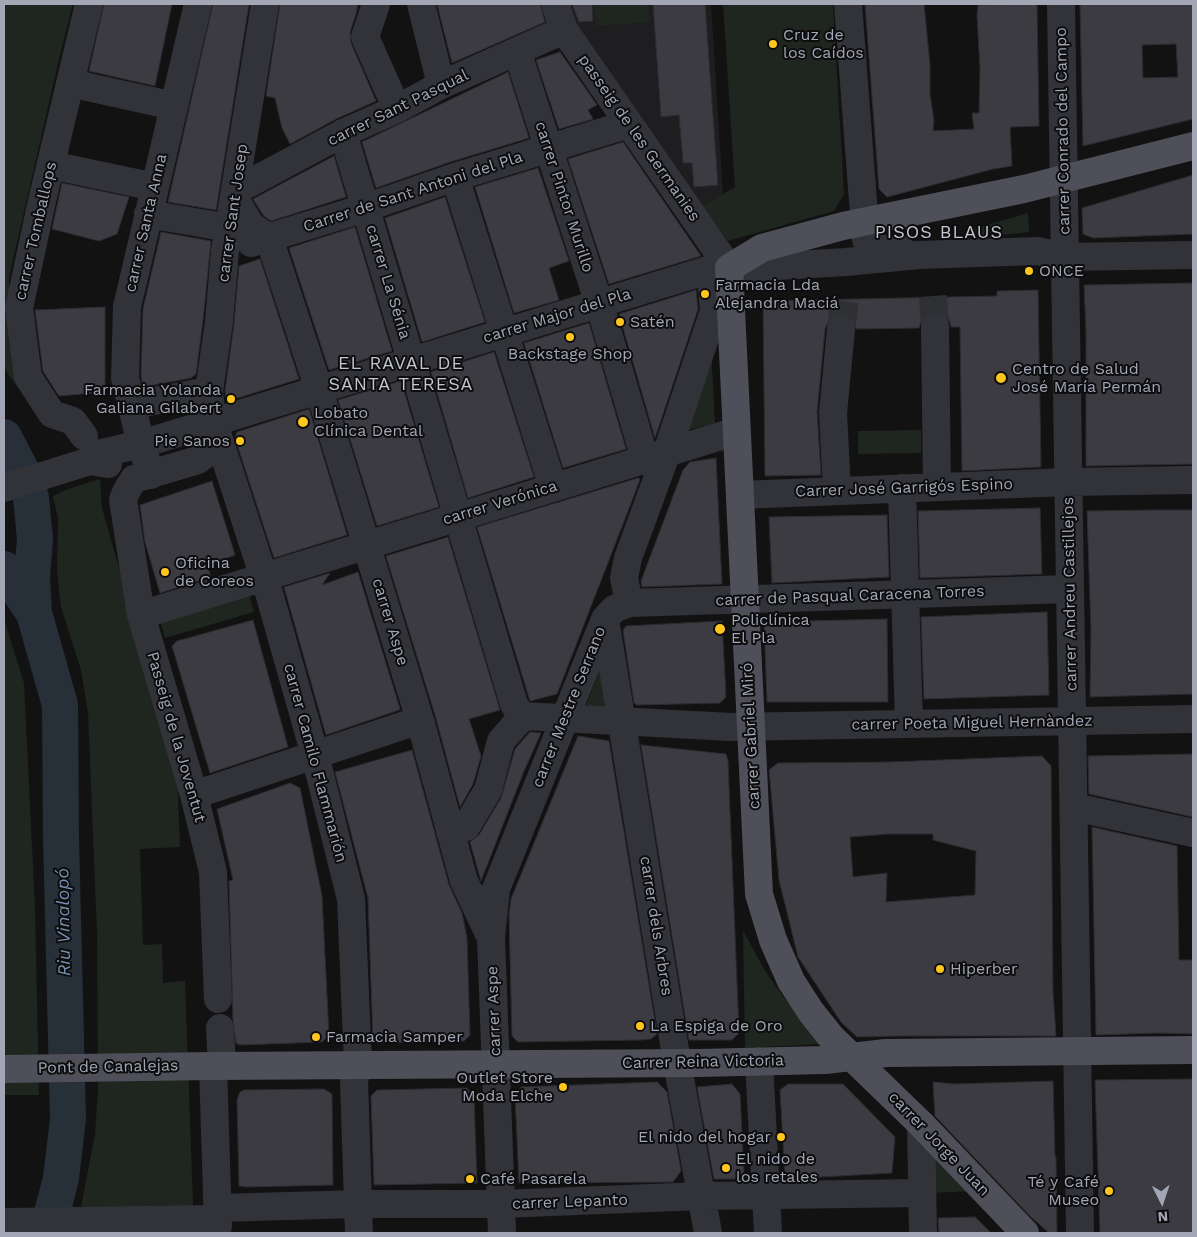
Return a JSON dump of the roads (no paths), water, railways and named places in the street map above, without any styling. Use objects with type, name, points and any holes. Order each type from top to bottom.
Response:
[{"type":"main road","points":[[721,278],[762,248],[843,226],[866,223],[1024,189],[1193,146]]},
{"type":"main road","name":"carrer Gabriel Miró","points":[[721,278],[736,431],[740,495],[759,894],[773,940],[791,981],[811,1012],[851,1057]]},
{"type":"main road","name":"Carrer Reina Victoria","points":[[217,1066],[825,1060],[886,1053],[1193,1050]]},
{"type":"main road","name":"carrer Jorge Juan","points":[[851,1057],[920,1124],[1025,1233]]},
{"type":"main road","name":"Pont de Canalejas","points":[[4,1069],[217,1066]]},
{"type":"street","name":"carrer Tomballops","points":[[87,448],[73,421],[52,414],[28,376],[19,308],[70,83],[90,4]]},
{"type":"street","name":"carrer Santa Anna","points":[[143,477],[141,444],[125,378],[127,307],[198,4]]},
{"type":"street","name":"carrer Sant Josep","points":[[229,470],[211,411],[210,391],[227,239],[265,4]]},
{"type":"street","points":[[376,4],[365,37],[397,109]]},
{"type":"street","points":[[421,4],[442,85]]},
{"type":"street","name":"passeig de les Germanies","points":[[555,4],[564,30],[629,124],[721,278]]},
{"type":"street","points":[[848,4],[866,240],[874,249],[899,248],[918,255],[1037,251],[1064,257],[1193,255]]},
{"type":"street","name":"carrer Conrado del Campo","points":[[1061,4],[1064,257]]},
{"type":"street","name":"carrer Sant Pasqual","points":[[234,194],[343,133],[397,109],[442,85],[564,30]]},
{"type":"street","name":"carrer Pintor Murillo","points":[[517,51],[599,304],[656,455]]},
{"type":"street","points":[[70,83],[174,106]]},
{"type":"street","name":"Carrer de Sant Antoni del Pla","points":[[227,239],[269,238],[455,177],[629,124]]},
{"type":"street","name":"carrer La Sénia","points":[[343,133],[514,704],[524,716]]},
{"type":"street","points":[[51,165],[155,188]]},
{"type":"street","points":[[455,177],[553,487]]},
{"type":"street","points":[[234,194],[251,226],[269,238]]},
{"type":"street","points":[[148,214],[227,239]]},
{"type":"street","name":"carrer Aspe","points":[[269,238],[319,390],[420,720],[464,881],[491,938],[502,1233]]},
{"type":"street","name":"carrer Major del Pla","points":[[4,488],[87,448],[98,454],[216,428],[319,390],[708,270],[721,278],[918,255]]},
{"type":"street","name":"carrer Andreu Castillejos","points":[[1064,257],[1080,1233]]},
{"type":"street","points":[[629,603],[624,578],[656,455],[714,311],[721,278]]},
{"type":"street","points":[[935,327],[937,487]]},
{"type":"street","points":[[837,491],[833,413],[841,329]]},
{"type":"street","points":[[132,405],[210,391]]},
{"type":"street","points":[[87,448],[105,463],[143,477],[198,460],[212,449],[216,428]]},
{"type":"street","name":"carrer Verónica","points":[[141,615],[736,431]]},
{"type":"street","points":[[198,460],[213,462],[229,470]]},
{"type":"street","name":"carrer Camilo Flammarión","points":[[229,470],[265,577],[315,755],[351,899],[358,1065],[354,1080],[358,1233]]},
{"type":"street","name":"Passeig de la Joventut","points":[[143,477],[127,490],[123,500],[141,615],[194,795],[213,872],[218,990]]},
{"type":"street","name":"Carrer José Garrigós Espino","points":[[740,495],[1067,482],[1193,480]]},
{"type":"street","points":[[902,488],[908,724]]},
{"type":"street","name":"carrer de Pasqual Caracena Torres","points":[[629,603],[1070,589]]},
{"type":"street","name":"carrer Mestre Serrano","points":[[491,938],[496,889],[564,717],[605,619],[614,608],[629,603]]},
{"type":"street","name":"carrer dels Arbres","points":[[605,619],[677,1062],[708,1233]]},
{"type":"street","points":[[450,831],[466,827],[488,790],[501,741],[524,716]]},
{"type":"street","name":"carrer Poeta Miguel Hernàndez","points":[[524,716],[623,722],[751,726],[1193,720]]},
{"type":"street","points":[[194,795],[420,720]]},
{"type":"street","points":[[1074,807],[1193,833]]},
{"type":"street","points":[[218,1220],[217,1066],[220,1028]]},
{"type":"street","points":[[759,1061],[768,1233]]},
{"type":"street","points":[[920,1124],[923,1233]]},
{"type":"street","name":"carrer Lepanto","points":[[4,1222],[218,1220],[358,1204],[501,1204],[702,1196],[922,1193]]},
{"type":"waterway","name":"Riu Vinalopó","points":[[4,437],[23,474],[31,498],[35,539],[32,577],[34,613],[60,705],[61,837],[68,1119],[61,1178],[47,1233]]},
{"type":"waterway","name":"Riu Vinalopó","points":[[4,569],[34,613]]},
{"type":"tunnel","points":[[933,296],[935,327]]},
{"type":"tunnel","points":[[841,329],[845,298]]},
{"type":"place","name":"Cruz de los Caídos","points":[[773,44]]},
{"type":"place","name":"ONCE","points":[[1029,271]]},
{"type":"place","name":"Farmacia Lda Alejandra Maciá","points":[[705,294]]},
{"type":"place","name":"Satén","points":[[620,322]]},
{"type":"place","name":"Backstage Shop","points":[[570,337]]},
{"type":"place","name":"Centro de Salud José María Permán","points":[[1001,378]]},
{"type":"place","name":"Farmacia Yolanda Galiana Gilabert","points":[[231,399]]},
{"type":"place","name":"Lobato Clínica Dental","points":[[303,422]]},
{"type":"place","name":"Pie Sanos","points":[[240,441]]},
{"type":"place","name":"Oficina de Coreos","points":[[165,572]]},
{"type":"place","name":"Policlínica El Pla","points":[[720,629]]},
{"type":"place","name":"Hiperber","points":[[940,969]]},
{"type":"place","name":"La Espiga de Oro","points":[[640,1026]]},
{"type":"place","name":"Farmacia Samper","points":[[316,1037]]},
{"type":"place","name":"Outlet Store Moda Elche","points":[[563,1087]]},
{"type":"place","name":"El nido del hogar","points":[[781,1137]]},
{"type":"place","name":"El nido de los retales","points":[[726,1168]]},
{"type":"place","name":"Café Pasarela","points":[[470,1179]]},
{"type":"place","name":"Té y Café Museo","points":[[1109,1191]]},
{"type":"district","name":"PISOS BLAUS","points":[[939,233]]},
{"type":"district","name":"EL RAVAL DE SANTA TERESA","points":[[401,374]]}]
